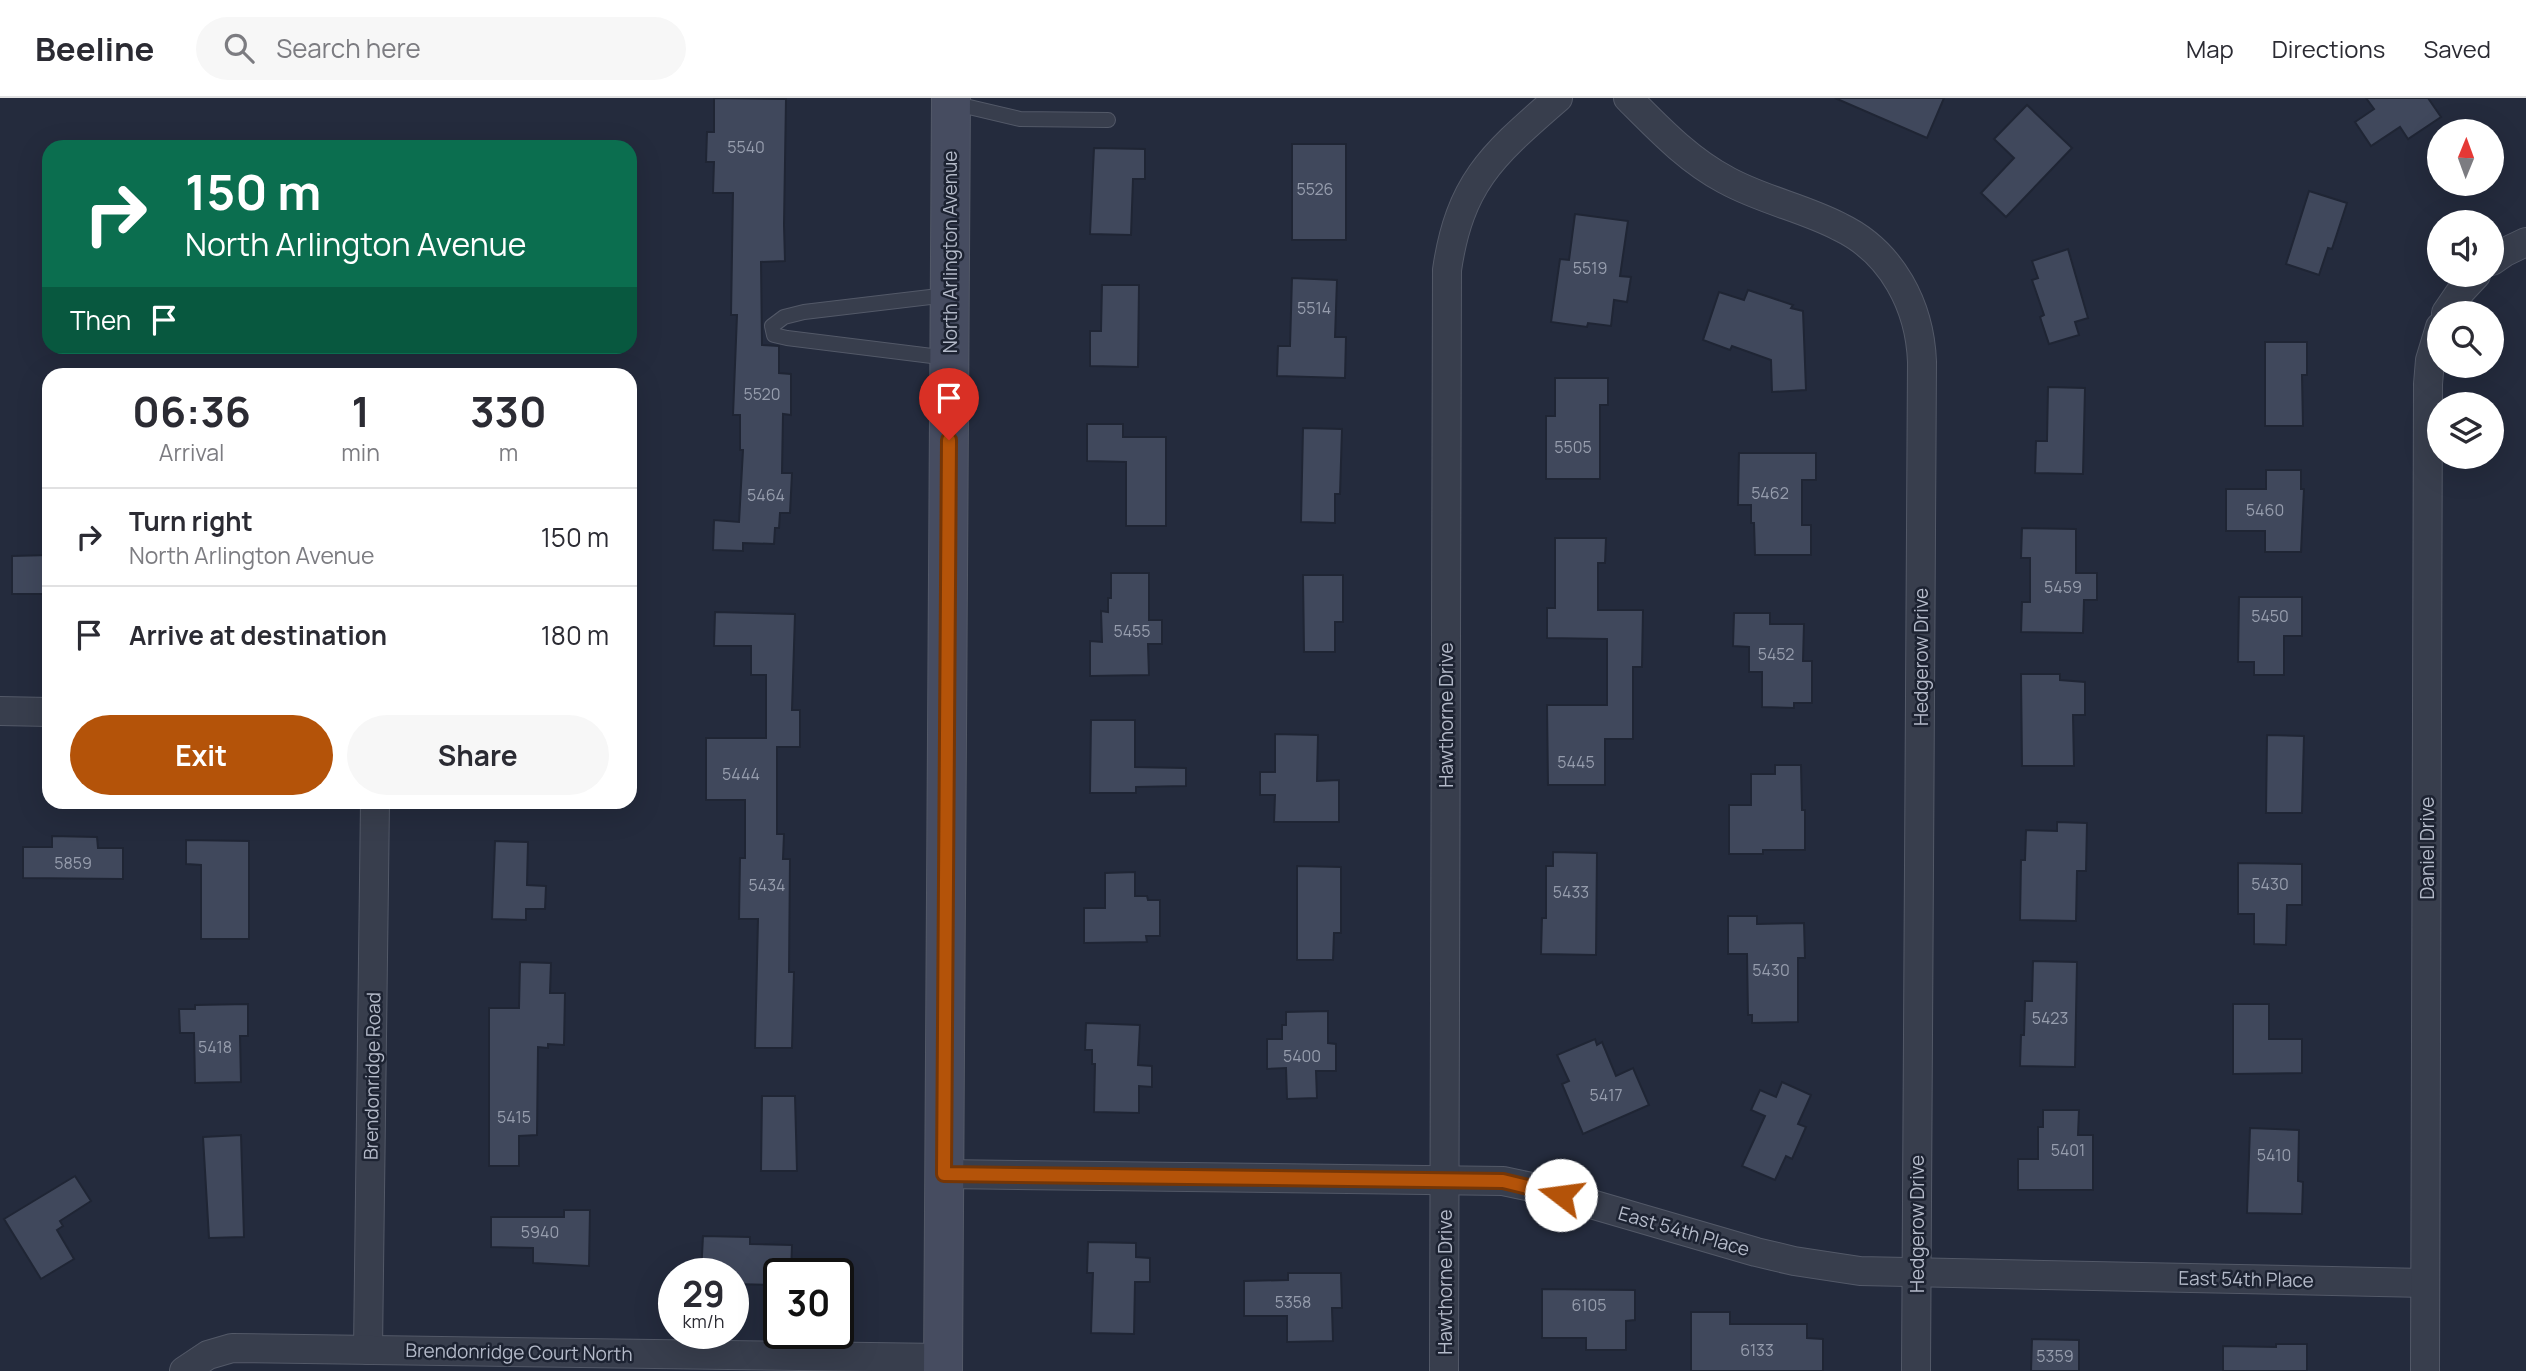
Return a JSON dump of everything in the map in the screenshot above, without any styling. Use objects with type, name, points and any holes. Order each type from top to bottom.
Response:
[{"type":"main road","name":"North Arlington Avenue","points":[[943,1364],[951,100]]},
{"type":"street","name":"Hawthorne Drive","points":[[1444,1371],[1447,270],[1458,221],[1480,175],[1503,146],[1558,98]]},
{"type":"street","name":"Hedgerow Drive","points":[[1628,98],[1678,147],[1707,170],[1729,182],[1838,225],[1870,246],[1888,265],[1903,287],[1918,323],[1922,376],[1916,1371]]},
{"type":"street","points":[[2504,253],[2526,242]]},
{"type":"street","points":[[2454,301],[2465,287]]},
{"type":"street","name":"Daniel Drive","points":[[2425,1371],[2428,378]]},
{"type":"street","points":[[0,711],[42,712]]},
{"type":"street","name":"Brendonridge Road","points":[[368,1350],[375,809]]},
{"type":"street","name":"East 54th Place","points":[[944,1174],[1503,1181],[1536,1188],[1756,1252],[1860,1271],[2425,1283]]},
{"type":"street","name":"Brendonridge Court North","points":[[184,1371],[208,1355],[232,1348],[943,1364]]},
{"type":"lane","points":[[951,100],[1020,119],[1108,120]]},
{"type":"lane","points":[[949,295],[804,312],[784,317],[772,326],[774,335],[787,338],[949,359]]},
{"type":"building","points":[[714,98],[786,99],[785,261],[761,262],[762,345],[779,346],[779,373],[791,374],[791,415],[783,414],[782,473],[792,473],[790,513],[780,513],[774,544],[743,543],[743,551],[713,550],[714,520],[739,522],[743,450],[740,450],[740,415],[733,415],[737,315],[731,315],[733,193],[713,193],[714,162],[706,162],[707,132],[714,132]]},
{"type":"building","points":[[1835,98],[1944,98],[1927,138]]},
{"type":"building","points":[[2366,98],[2428,98],[2441,117],[2427,119],[2427,126],[2408,139],[2400,127],[2371,146],[2355,122],[2374,109]]},
{"type":"building","points":[[2027,105],[2072,148],[2006,217],[1981,193],[2014,158],[1994,139]]},
{"type":"building","points":[[1292,144],[1346,144],[1346,240],[1292,240]]},
{"type":"building","points":[[1094,148],[1145,149],[1145,179],[1133,179],[1131,235],[1090,234]]},
{"type":"building","points":[[2309,191],[2347,203],[2332,249],[2328,248],[2319,275],[2286,264]]},
{"type":"building","points":[[1575,214],[1628,221],[1620,276],[1631,277],[1627,302],[1614,300],[1611,326],[1588,323],[1587,327],[1551,322],[1560,259],[1569,260]]},
{"type":"building","points":[[2068,249],[2088,318],[2075,322],[2079,335],[2049,344],[2040,317],[2044,315],[2032,280],[2038,278],[2032,261]]},
{"type":"building","points":[[1292,278],[1337,280],[1335,337],[1346,337],[1345,378],[1277,376],[1278,346],[1290,346]]},
{"type":"building","points":[[1102,285],[1139,285],[1138,367],[1090,366],[1090,331],[1101,331]]},
{"type":"building","points":[[1748,290],[1803,311],[1806,390],[1772,392],[1771,360],[1732,346],[1730,350],[1703,340],[1719,292],[1744,300]]},
{"type":"building","points":[[2265,342],[2307,342],[2307,375],[2302,375],[2303,426],[2265,426]]},
{"type":"building","points":[[1555,378],[1608,378],[1608,405],[1600,405],[1600,479],[1546,479],[1546,416],[1555,416]]},
{"type":"building","points":[[2048,387],[2085,388],[2083,474],[2035,473],[2036,441],[2047,441]]},
{"type":"building","points":[[1087,424],[1123,424],[1123,437],[1166,437],[1166,526],[1126,526],[1126,462],[1087,461]]},
{"type":"building","points":[[1303,428],[1342,429],[1340,494],[1335,494],[1335,523],[1301,522]]},
{"type":"building","points":[[1739,453],[1816,453],[1816,480],[1802,480],[1802,525],[1811,525],[1811,555],[1755,555],[1751,505],[1738,505]]},
{"type":"building","points":[[2266,470],[2301,470],[2301,489],[2304,489],[2301,552],[2265,552],[2265,531],[2226,531],[2226,489],[2266,489]]},
{"type":"building","points":[[2022,528],[2076,529],[2076,573],[2097,573],[2097,600],[2084,600],[2083,633],[2021,632],[2022,602],[2030,602],[2030,558],[2021,558]]},
{"type":"building","points":[[1555,538],[1606,538],[1605,563],[1598,563],[1598,610],[1643,610],[1642,667],[1633,667],[1633,739],[1605,739],[1605,785],[1548,785],[1547,705],[1607,705],[1607,639],[1547,638],[1547,608],[1555,608]]},
{"type":"building","points":[[42,555],[42,594],[12,594],[12,556]]},
{"type":"building","points":[[1111,573],[1149,573],[1149,620],[1162,620],[1162,644],[1148,644],[1149,675],[1090,676],[1090,641],[1102,642],[1101,611],[1108,612]]},
{"type":"building","points":[[1303,575],[1343,575],[1343,622],[1335,622],[1335,652],[1304,652]]},
{"type":"building","points":[[2239,597],[2302,597],[2302,636],[2284,636],[2284,675],[2254,675],[2254,662],[2238,662]]},
{"type":"building","points":[[715,612],[795,614],[792,710],[800,710],[800,747],[777,747],[777,834],[784,834],[783,859],[790,859],[789,972],[794,972],[792,1048],[755,1048],[758,919],[739,919],[740,858],[745,858],[745,800],[706,800],[706,738],[766,738],[766,675],[751,675],[751,646],[714,646]]},
{"type":"building","points":[[1734,613],[1770,613],[1770,624],[1804,624],[1803,661],[1812,661],[1812,703],[1794,703],[1794,708],[1762,707],[1762,672],[1749,672],[1749,647],[1733,646]]},
{"type":"building","points":[[2021,674],[2060,674],[2060,680],[2085,682],[2085,715],[2073,715],[2074,766],[2022,766]]},
{"type":"building","points":[[1091,720],[1135,720],[1135,767],[1186,768],[1186,786],[1136,787],[1136,793],[1090,793]]},
{"type":"building","points":[[1275,734],[1318,735],[1317,781],[1339,780],[1339,822],[1274,822],[1275,795],[1260,795],[1260,772],[1275,772]]},
{"type":"building","points":[[2267,735],[2304,736],[2302,813],[2266,813]]},
{"type":"building","points":[[1775,765],[1801,765],[1805,850],[1763,850],[1763,854],[1729,854],[1729,805],[1751,805],[1751,774],[1775,774]]},
{"type":"building","points":[[2057,822],[2087,823],[2086,871],[2077,871],[2076,921],[2020,920],[2021,860],[2025,860],[2026,830],[2057,831]]},
{"type":"building","points":[[52,836],[97,837],[98,848],[123,848],[123,879],[23,878],[23,847],[52,847]]},
{"type":"building","points":[[186,840],[249,841],[249,939],[201,939],[201,865],[186,864]]},
{"type":"building","points":[[495,841],[528,842],[527,885],[546,886],[545,909],[526,909],[526,920],[492,919]]},
{"type":"building","points":[[1553,852],[1597,853],[1596,955],[1541,954],[1542,918],[1546,918],[1546,866],[1553,866]]},
{"type":"building","points":[[2238,863],[2302,864],[2302,905],[2287,905],[2286,945],[2254,944],[2254,914],[2238,914]]},
{"type":"building","points":[[1297,866],[1341,867],[1341,933],[1334,933],[1333,960],[1297,960]]},
{"type":"building","points":[[1135,872],[1135,896],[1160,900],[1160,936],[1146,936],[1147,942],[1084,943],[1084,908],[1105,908],[1105,873]]},
{"type":"building","points":[[1728,916],[1757,916],[1757,924],[1804,923],[1805,958],[1798,958],[1798,1022],[1752,1023],[1752,1015],[1748,1015],[1747,954],[1728,954]]},
{"type":"building","points":[[2033,961],[2077,962],[2075,1067],[2020,1066],[2025,1001],[2032,1001]]},
{"type":"building","points":[[520,962],[551,963],[550,993],[565,993],[564,1045],[548,1044],[548,1048],[538,1047],[537,1135],[519,1136],[519,1166],[489,1166],[489,1008],[519,1008]]},
{"type":"building","points":[[248,1004],[248,1036],[240,1036],[241,1082],[195,1083],[194,1033],[180,1033],[179,1009],[195,1009],[195,1005]]},
{"type":"building","points":[[2233,1004],[2269,1004],[2269,1039],[2302,1039],[2302,1073],[2233,1074]]},
{"type":"building","points":[[1328,1011],[1328,1043],[1336,1044],[1336,1071],[1316,1071],[1317,1098],[1287,1099],[1286,1068],[1267,1069],[1267,1039],[1282,1039],[1286,1012]]},
{"type":"building","points":[[1086,1023],[1140,1025],[1138,1065],[1152,1066],[1152,1087],[1139,1086],[1139,1113],[1094,1112],[1095,1064],[1092,1064],[1092,1050],[1085,1050]]},
{"type":"building","points":[[1595,1039],[1597,1045],[1602,1042],[1616,1076],[1633,1068],[1649,1105],[1583,1134],[1562,1084],[1569,1081],[1557,1055]]},
{"type":"building","points":[[1782,1082],[1811,1095],[1798,1124],[1806,1127],[1792,1159],[1786,1156],[1775,1180],[1742,1166],[1765,1116],[1751,1110],[1760,1090],[1776,1097]]},
{"type":"building","points":[[762,1096],[795,1096],[797,1171],[761,1171]]},
{"type":"building","points":[[2043,1110],[2079,1110],[2078,1135],[2093,1135],[2093,1190],[2018,1190],[2018,1159],[2038,1159],[2038,1127],[2043,1127]]},
{"type":"building","points":[[2250,1128],[2299,1130],[2298,1181],[2303,1182],[2302,1214],[2247,1213]]},
{"type":"building","points":[[241,1135],[244,1237],[209,1238],[203,1137]]},
{"type":"building","points":[[75,1176],[91,1201],[60,1221],[63,1226],[57,1230],[74,1259],[41,1279],[4,1219]]},
{"type":"building","points":[[564,1210],[590,1210],[589,1266],[533,1263],[533,1248],[491,1247],[491,1217],[564,1217]]},
{"type":"building","points":[[703,1236],[750,1237],[750,1244],[792,1245],[792,1258],[763,1258],[763,1285],[749,1284],[749,1258],[702,1258]]},
{"type":"building","points":[[1088,1242],[1136,1243],[1136,1257],[1150,1258],[1150,1282],[1135,1282],[1134,1334],[1091,1333],[1093,1273],[1087,1273]]},
{"type":"building","points":[[1288,1273],[1341,1273],[1342,1308],[1332,1308],[1333,1341],[1287,1342],[1287,1316],[1244,1316],[1244,1281],[1288,1280]]},
{"type":"building","points":[[1542,1289],[1635,1290],[1635,1320],[1626,1321],[1626,1350],[1586,1350],[1586,1338],[1542,1338]]},
{"type":"building","points":[[1691,1312],[1730,1312],[1730,1324],[1807,1324],[1807,1338],[1823,1339],[1823,1371],[1691,1371]]},
{"type":"building","points":[[2032,1339],[2079,1340],[2079,1371],[2031,1371]]},
{"type":"building","points":[[2276,1344],[2307,1344],[2307,1371],[2223,1371],[2223,1346],[2276,1347]]},
{"type":"route","points":[[949,440],[944,1174],[1503,1181],[1561,1195]]}]
